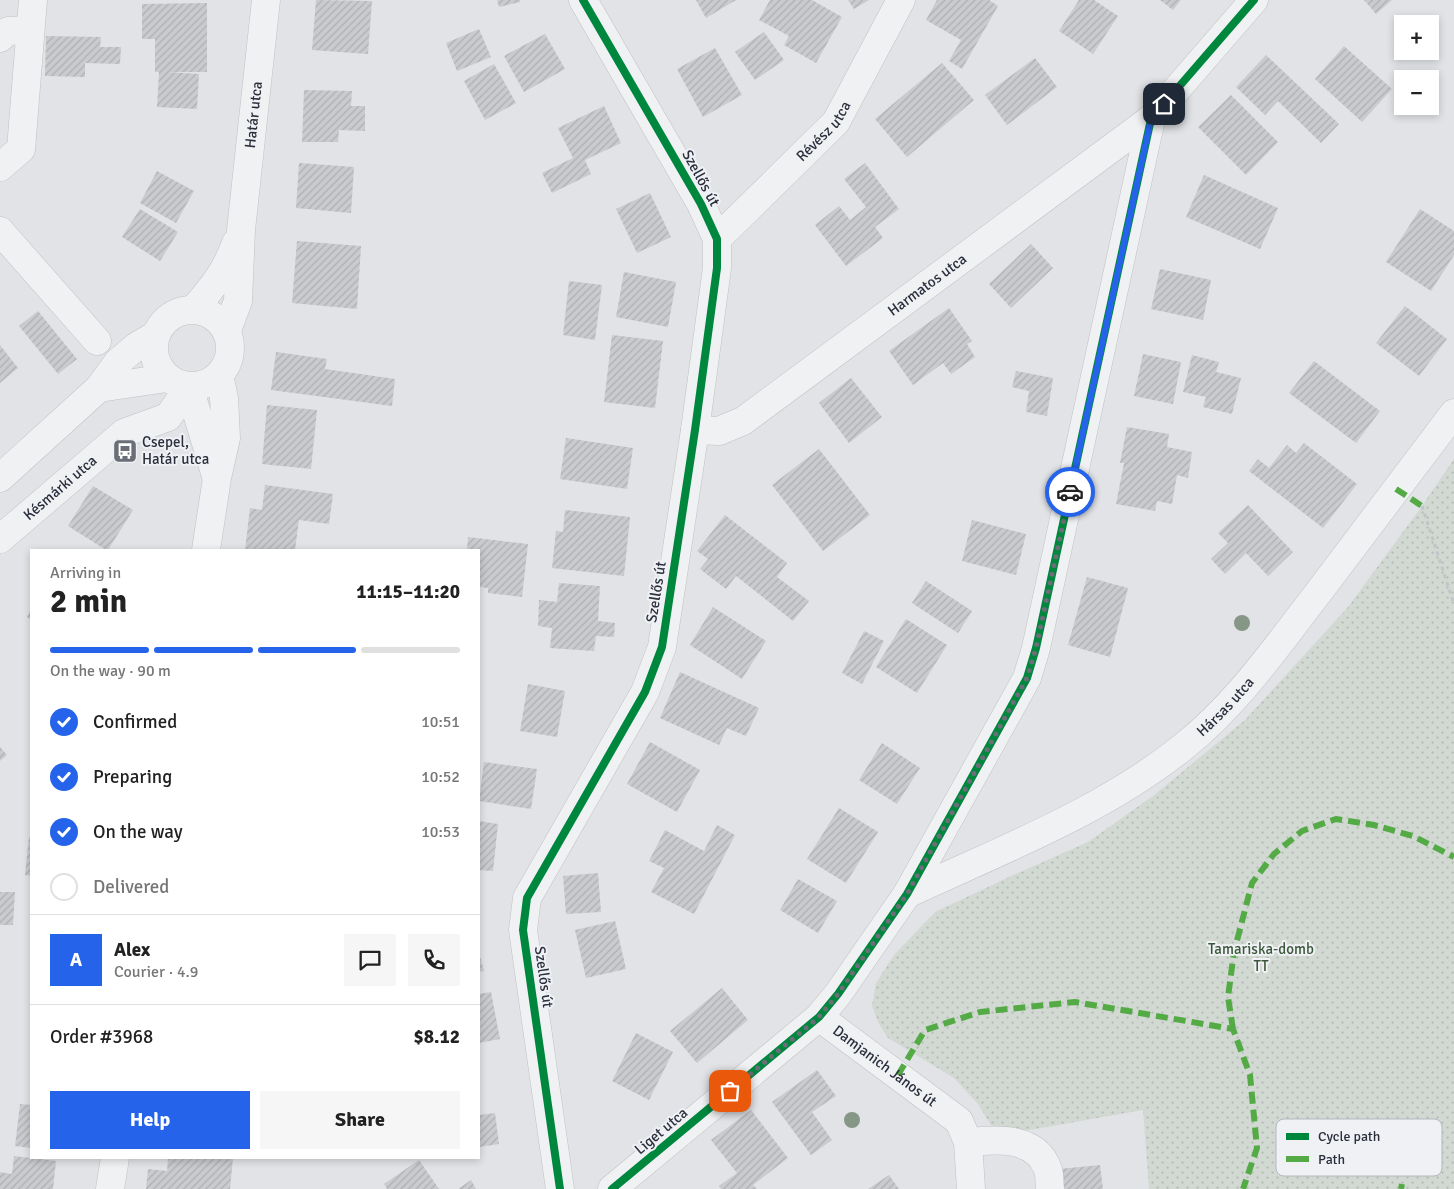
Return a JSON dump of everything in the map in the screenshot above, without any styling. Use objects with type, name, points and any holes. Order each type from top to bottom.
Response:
[{"type":"street","points":[[0,166],[21,149],[33,0]]},
{"type":"street","name":"Határ utca","points":[[227,330],[238,301],[241,230],[266,0]]},
{"type":"street","name":"Szellős út","points":[[560,1189],[523,930],[527,898],[645,692],[662,647],[717,268],[717,239],[701,204],[583,0]]},
{"type":"street","name":"Révész utca","points":[[717,239],[836,122],[901,0]]},
{"type":"street","name":"Damjanich János út","points":[[971,1189],[968,1142],[959,1121],[819,1017],[838,994],[907,894],[1030,671],[1151,119],[1254,0]]},
{"type":"street","points":[[0,38],[8,31],[30,30]]},
{"type":"street","name":"Harmatos utca","points":[[695,430],[719,431],[743,422],[1151,119]]},
{"type":"street","name":"Határ utca","points":[[194,309],[229,264],[241,230]]},
{"type":"street","points":[[0,231],[97,341]]},
{"type":"street","points":[[0,478],[99,388],[118,362],[137,346],[154,336],[164,321],[179,312],[194,309],[209,313],[219,319],[227,330],[231,347],[227,362],[219,375],[205,383],[178,382],[99,388]]},
{"type":"street","points":[[154,336],[153,352],[159,368],[178,382],[217,478]]},
{"type":"street","points":[[206,549],[217,478],[226,438],[224,398],[219,375]]},
{"type":"street","name":"Késmárki utca","points":[[0,539],[124,433],[168,417],[178,382]]},
{"type":"street","name":"Hársas utca","points":[[907,894],[1124,790],[1183,747],[1225,710],[1272,654],[1454,413]]},
{"type":"street","name":"Liget utca","points":[[612,1189],[819,1017]]},
{"type":"street","points":[[968,1142],[986,1140],[1017,1142],[1036,1150],[1048,1170],[1050,1189]]},
{"type":"street","points":[[110,1189],[115,1159]]},
{"type":"path","points":[[1422,506],[1454,604]]},
{"type":"green space","name":"Tamariska-domb TT","points":[[1454,459],[1454,1189],[1149,1189],[1143,1110],[1018,1132],[992,1127],[978,1104],[954,1078],[888,1038],[879,1024],[872,1006],[876,983],[894,955],[935,912],[1088,842],[1153,796],[1245,720],[1348,607]]},
{"type":"building","points":[[316,0],[372,1],[368,54],[312,50]]},
{"type":"building","points":[[497,0],[520,0],[520,2],[499,7]]},
{"type":"building","points":[[696,0],[736,0],[706,18]]},
{"type":"building","points":[[770,0],[812,0],[842,17],[816,63],[784,45],[789,36],[759,20]]},
{"type":"building","points":[[848,0],[869,0],[854,9]]},
{"type":"building","points":[[937,0],[989,0],[998,6],[962,69],[949,61],[961,40],[926,20]]},
{"type":"building","points":[[1079,0],[1094,0],[1118,16],[1093,54],[1059,31]]},
{"type":"building","points":[[1160,0],[1181,0],[1173,10]]},
{"type":"building","points":[[1364,0],[1392,0],[1376,14]]},
{"type":"building","points":[[207,3],[207,72],[168,72],[199,74],[197,109],[157,107],[159,72],[155,72],[155,39],[142,39],[142,4]]},
{"type":"building","points":[[479,29],[491,57],[457,71],[446,43]]},
{"type":"building","points":[[764,32],[784,60],[755,80],[735,52]]},
{"type":"building","points":[[545,34],[565,69],[524,92],[504,56]]},
{"type":"building","points":[[46,36],[101,37],[100,47],[121,47],[120,64],[85,63],[85,77],[45,76]]},
{"type":"building","points":[[1344,46],[1392,89],[1362,122],[1315,79]]},
{"type":"building","points":[[715,48],[742,95],[703,117],[677,69]]},
{"type":"building","points":[[1266,55],[1339,124],[1321,143],[1278,101],[1265,115],[1236,87]]},
{"type":"building","points":[[1035,58],[1057,87],[1007,125],[985,95]]},
{"type":"building","points":[[942,63],[974,100],[907,157],[875,119]]},
{"type":"building","points":[[494,64],[516,103],[485,120],[464,81]]},
{"type":"building","points":[[304,90],[352,91],[351,106],[365,106],[365,131],[339,130],[338,142],[302,142]]},
{"type":"building","points":[[1231,95],[1278,142],[1246,175],[1198,127]]},
{"type":"building","points":[[604,106],[621,143],[585,160],[591,174],[552,193],[542,173],[573,158],[558,128]]},
{"type":"building","points":[[299,163],[354,167],[351,213],[296,208]]},
{"type":"building","points":[[865,163],[899,209],[875,227],[883,238],[846,266],[815,225],[839,206],[850,220],[866,207],[844,179]]},
{"type":"building","points":[[157,171],[194,191],[176,223],[140,203]]},
{"type":"building","points":[[1204,175],[1278,208],[1260,249],[1186,217]]},
{"type":"building","points":[[650,193],[671,237],[637,253],[616,209]]},
{"type":"building","points":[[140,209],[178,232],[160,261],[122,237]]},
{"type":"building","points":[[1420,209],[1454,231],[1454,255],[1431,291],[1386,262]]},
{"type":"building","points":[[297,241],[361,246],[357,309],[292,303]]},
{"type":"building","points":[[1031,244],[1053,268],[1011,308],[989,284]]},
{"type":"building","points":[[1160,269],[1211,280],[1203,320],[1151,309]]},
{"type":"building","points":[[624,272],[676,282],[668,327],[616,317]]},
{"type":"building","points":[[569,281],[602,285],[595,340],[563,335]]},
{"type":"building","points":[[1405,306],[1447,339],[1419,376],[1376,343]]},
{"type":"building","points":[[949,308],[972,341],[967,344],[975,357],[951,374],[943,363],[913,385],[889,351]]},
{"type":"building","points":[[38,311],[77,359],[58,374],[19,326]]},
{"type":"building","points":[[612,335],[663,341],[655,408],[604,402]]},
{"type":"building","points":[[0,345],[18,368],[0,383]]},
{"type":"building","points":[[276,352],[327,359],[325,369],[395,379],[392,406],[271,390]]},
{"type":"building","points":[[1143,354],[1181,362],[1173,404],[1134,396]]},
{"type":"building","points":[[1192,355],[1219,362],[1216,372],[1241,378],[1232,414],[1203,407],[1206,397],[1183,392]]},
{"type":"building","points":[[1314,361],[1380,411],[1356,443],[1289,393]]},
{"type":"building","points":[[1016,371],[1053,378],[1047,416],[1026,412],[1029,391],[1012,387]]},
{"type":"building","points":[[851,378],[882,417],[849,443],[819,403]]},
{"type":"building","points":[[267,405],[317,410],[311,469],[262,464]]},
{"type":"building","points":[[1127,427],[1169,434],[1167,447],[1192,452],[1188,478],[1177,475],[1172,504],[1157,501],[1155,511],[1116,504],[1124,463],[1120,463]]},
{"type":"building","points":[[566,438],[633,448],[627,489],[560,479]]},
{"type":"building","points":[[1304,443],[1357,484],[1323,528],[1249,471],[1258,459],[1269,468],[1287,445],[1296,453]]},
{"type":"building","points":[[819,449],[870,515],[823,551],[772,485]]},
{"type":"building","points":[[265,485],[333,494],[329,524],[299,520],[295,549],[245,549],[250,508],[262,510]]},
{"type":"building","points":[[93,486],[133,510],[109,549],[104,549],[68,526]]},
{"type":"building","points":[[1248,505],[1293,552],[1268,576],[1246,553],[1225,574],[1211,559],[1228,543],[1218,533]]},
{"type":"building","points":[[565,510],[630,517],[624,576],[552,568],[556,531],[563,532]]},
{"type":"building","points":[[725,515],[787,563],[777,577],[809,601],[793,621],[736,576],[726,589],[700,569],[708,559],[697,551]]},
{"type":"building","points":[[972,520],[1026,534],[1016,575],[962,561]]},
{"type":"building","points":[[468,537],[528,544],[522,597],[488,593],[488,588],[480,587],[480,549],[467,549]]},
{"type":"building","points":[[1087,577],[1128,588],[1110,657],[1068,645]]},
{"type":"building","points":[[926,581],[972,611],[958,633],[912,603]]},
{"type":"building","points":[[559,583],[600,586],[598,621],[615,623],[614,637],[596,636],[594,651],[550,648],[552,628],[538,626],[539,600],[557,602]]},
{"type":"building","points":[[713,607],[766,641],[742,679],[690,645]]},
{"type":"building","points":[[906,619],[947,645],[917,693],[876,667]]},
{"type":"building","points":[[864,631],[884,641],[862,684],[842,673]]},
{"type":"building","points":[[680,672],[759,708],[746,736],[727,728],[719,745],[660,718]]},
{"type":"building","points":[[528,684],[565,691],[557,737],[520,731]]},
{"type":"building","points":[[650,742],[700,770],[677,812],[627,784]]},
{"type":"building","points":[[882,743],[920,768],[897,804],[859,780]]},
{"type":"building","points":[[0,747],[7,755],[0,761]]},
{"type":"building","points":[[484,762],[537,769],[531,809],[480,801]]},
{"type":"building","points":[[839,808],[878,832],[846,883],[807,859]]},
{"type":"building","points":[[480,821],[498,824],[493,871],[480,870]]},
{"type":"building","points":[[717,825],[735,835],[694,914],[651,892],[664,868],[649,861],[665,830],[704,851]]},
{"type":"building","points":[[29,837],[30,876],[25,875]]},
{"type":"building","points":[[598,873],[601,912],[566,914],[563,876]]},
{"type":"building","points":[[798,879],[837,901],[818,933],[780,910]]},
{"type":"building","points":[[0,892],[15,892],[13,925],[0,925]]},
{"type":"building","points":[[615,921],[626,969],[586,978],[575,930]]},
{"type":"building","points":[[480,957],[484,971],[480,972]]},
{"type":"building","points":[[722,988],[748,1020],[697,1063],[670,1031]]},
{"type":"building","points":[[491,992],[500,1039],[480,1043],[480,994]]},
{"type":"building","points":[[636,1033],[673,1052],[649,1100],[612,1081]]},
{"type":"building","points":[[817,1070],[836,1096],[812,1112],[832,1140],[811,1155],[772,1102]]},
{"type":"building","points":[[20,1104],[30,1105],[30,1148],[15,1146]]},
{"type":"building","points":[[751,1110],[788,1158],[753,1185],[757,1189],[721,1189],[719,1186],[737,1173],[711,1140]]},
{"type":"building","points":[[495,1113],[499,1144],[480,1147],[480,1115]]},
{"type":"building","points":[[14,1156],[56,1161],[53,1189],[0,1189],[0,1172],[12,1174]]},
{"type":"building","points":[[168,1159],[233,1159],[230,1189],[146,1189],[148,1169],[167,1171]]},
{"type":"building","points":[[419,1160],[439,1189],[387,1189],[384,1184]]},
{"type":"building","points":[[1100,1165],[1103,1189],[1061,1189],[1059,1169]]},
{"type":"building","points":[[889,1175],[899,1189],[868,1189]]},
{"type":"building","points":[[471,1180],[476,1189],[458,1189]]},
{"type":"marked path","points":[[1396,489],[1422,506]]},
{"type":"marked path","points":[[1233,1029],[1228,997],[1234,952],[1252,883],[1274,854],[1302,831],[1336,819],[1374,825],[1413,836],[1454,857]]},
{"type":"marked path","points":[[898,1075],[925,1030],[980,1012],[1075,1002],[1233,1029],[1250,1075],[1257,1148],[1243,1189]]},
{"type":"marked path","points":[[1401,1189],[1402,1184]]},
{"type":"cycle path","points":[[560,1189],[523,930],[527,898],[645,692],[662,647],[717,268],[717,239],[701,204],[583,0]]},
{"type":"cycle path","points":[[612,1189],[819,1017],[838,994],[907,894],[1027,678],[1036,648],[1151,119],[1254,0]]},
{"type":"way so far","points":[[730,1091],[819,1017],[838,994],[907,894],[1027,678],[1036,648],[1070,492]]},
{"type":"place","name":"Csepel, Határ utca","points":[[125,451]]},
{"type":"route","points":[[1070,492],[1151,119],[1164,104]]}]
